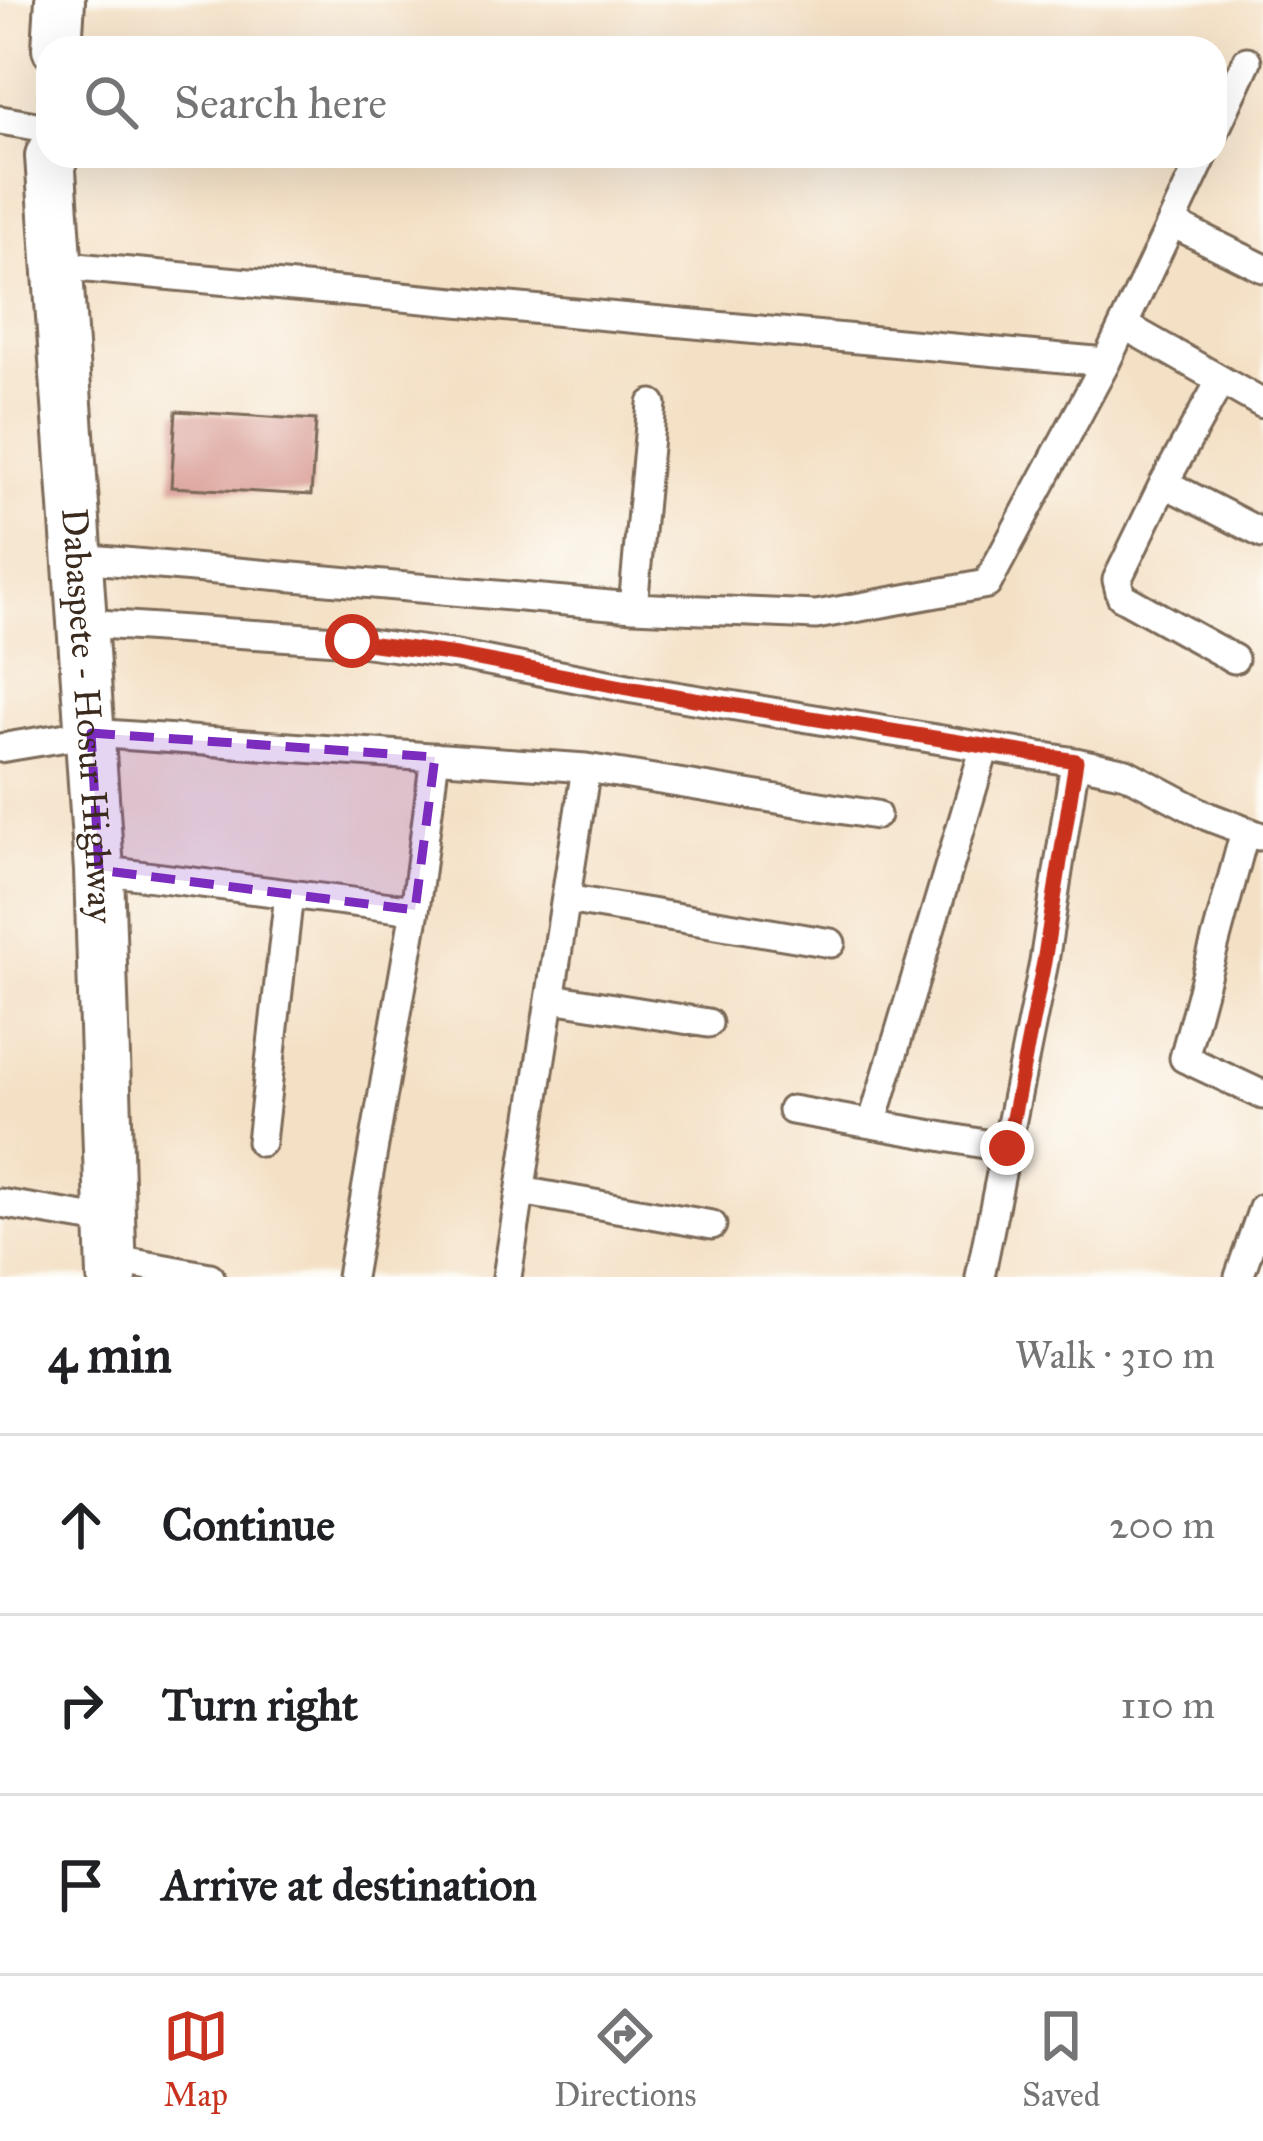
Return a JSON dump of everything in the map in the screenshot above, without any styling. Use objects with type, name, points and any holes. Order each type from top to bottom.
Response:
[{"type":"highway","points":[[58,36],[60,0]]},
{"type":"highway","name":"Dabaspete - Hosur Highway","points":[[51,168],[92,733],[108,1054],[110,1252]]},
{"type":"street","points":[[1227,104],[1247,61]]},
{"type":"street","points":[[0,120],[36,126]]},
{"type":"street","points":[[79,558],[633,607],[816,615],[987,584],[1106,362],[1197,168]]},
{"type":"street","points":[[1172,223],[1263,268]]},
{"type":"street","points":[[55,265],[1106,362]]},
{"type":"street","points":[[1124,325],[1263,404]]},
{"type":"street","points":[[1220,382],[1164,482],[1117,580],[1117,589],[1121,596],[1234,658]]},
{"type":"street","points":[[633,607],[652,404]]},
{"type":"street","points":[[1164,482],[1263,534]]},
{"type":"street","points":[[84,623],[352,641],[457,655],[1126,773],[1207,816],[1254,834],[1184,1058],[1263,1095]]},
{"type":"street","points":[[0,748],[92,733],[586,768],[876,815]]},
{"type":"street","points":[[872,1124],[985,747]]},
{"type":"street","points":[[351,1277],[416,910],[435,757]]},
{"type":"street","points":[[980,1277],[1044,962],[1076,761]]},
{"type":"street","points":[[507,1277],[586,768]]},
{"type":"street","points":[[99,870],[416,910]]},
{"type":"street","points":[[261,1142],[289,894]]},
{"type":"street","points":[[566,898],[831,943]]},
{"type":"street","points":[[552,998],[708,1023]]},
{"type":"street","points":[[792,1110],[1007,1148]]},
{"type":"street","points":[[521,1191],[712,1226]]},
{"type":"street","points":[[0,1203],[110,1252],[210,1277]]},
{"type":"street","points":[[1239,1277],[1263,1208]]},
{"type":"highlighted area","points":[[91,733],[435,757],[415,910],[99,870]]},
{"type":"building","points":[[176,411],[316,420],[311,495],[171,487]]},
{"type":"route","points":[[352,641],[1076,761],[1044,962],[1007,1148]]}]
